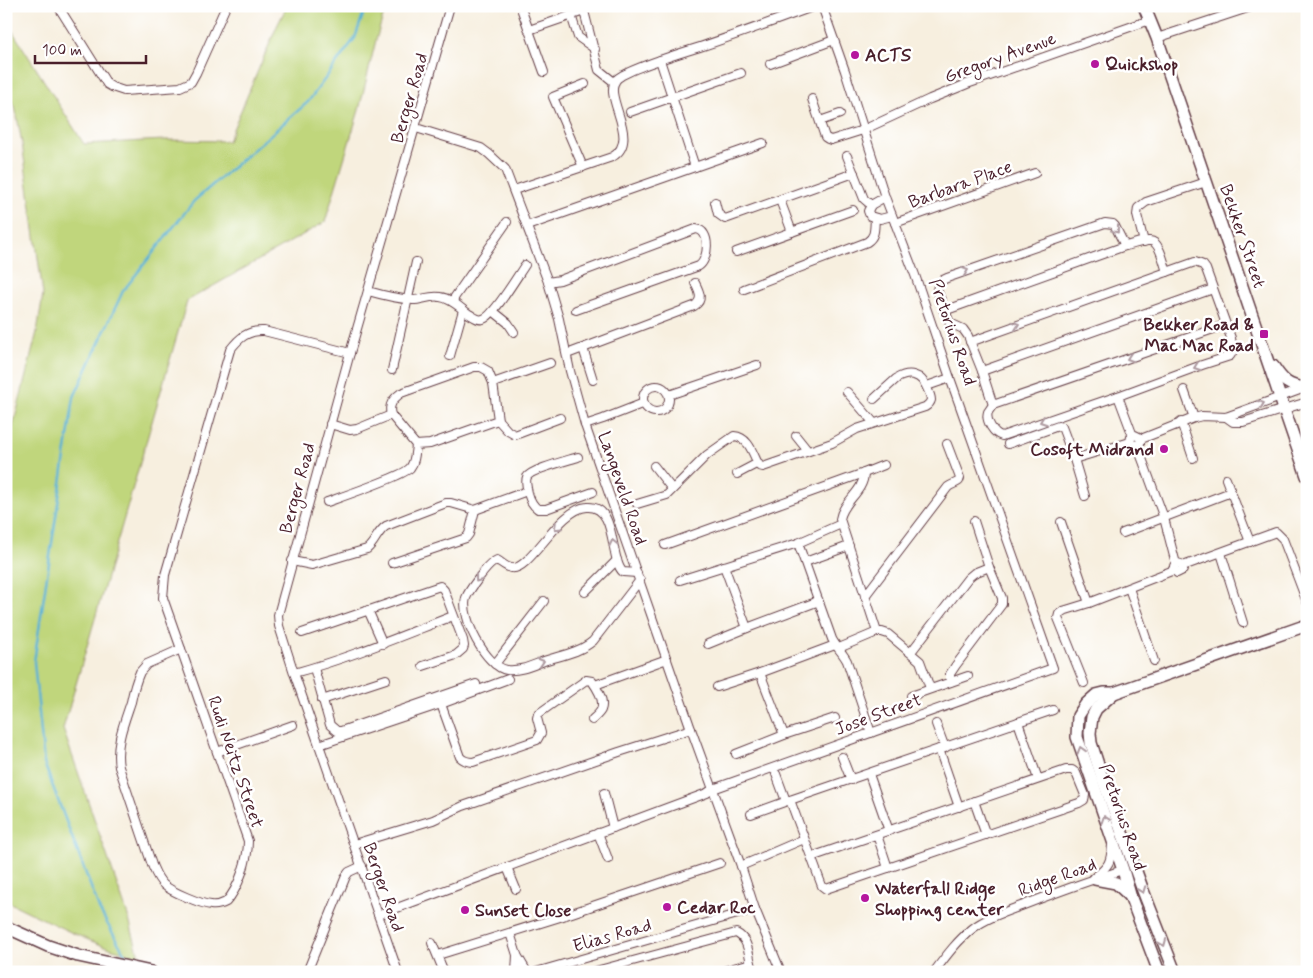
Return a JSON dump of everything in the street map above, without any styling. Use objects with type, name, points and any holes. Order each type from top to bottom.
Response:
[{"type":"street","points":[[58,6],[107,84],[124,91],[180,87],[191,82],[226,6]]},
{"type":"street","name":"Berger Road","points":[[398,972],[294,673],[279,626],[278,615],[350,353],[450,6]]},
{"type":"street","points":[[514,190],[612,157],[620,151],[623,146],[623,132],[613,90],[614,82],[620,75],[815,6]]},
{"type":"street","name":"Pretorius Road","points":[[822,6],[848,78],[885,197],[915,274],[1053,668]]},
{"type":"street","name":"Bekker Street","points":[[1145,6],[1307,476]]},
{"type":"street","points":[[1157,38],[1254,6]]},
{"type":"street","points":[[522,10],[544,72]]},
{"type":"street","points":[[529,30],[581,10],[595,49],[599,70],[614,82]]},
{"type":"street","points":[[571,15],[578,37],[595,49]]},
{"type":"street","name":"Gregory Avenue","points":[[820,121],[825,137],[831,140],[863,130],[967,84],[1150,20]]},
{"type":"street","points":[[770,64],[834,40]]},
{"type":"street","points":[[660,60],[695,167]]},
{"type":"street","points":[[630,112],[741,73]]},
{"type":"street","points":[[583,167],[553,97],[585,84]]},
{"type":"street","points":[[812,99],[820,121],[840,114]]},
{"type":"street","name":"Langeveld Road","points":[[416,128],[481,148],[505,169],[548,282],[585,425],[755,909],[781,972]]},
{"type":"street","points":[[528,226],[763,143]]},
{"type":"street","points":[[847,156],[864,199],[871,205]]},
{"type":"street","name":"Barbara Place","points":[[875,218],[880,220],[894,219],[1035,172]]},
{"type":"street","points":[[716,202],[717,212],[725,219],[854,173]]},
{"type":"street","points":[[1144,242],[1137,215],[1138,208],[1146,202],[1206,182]]},
{"type":"street","points":[[744,289],[867,242],[874,234],[875,218],[870,216],[868,211],[871,205],[885,197]]},
{"type":"street","points":[[780,200],[792,232]]},
{"type":"street","points":[[736,252],[853,210]]},
{"type":"street","points":[[452,301],[507,222]]},
{"type":"street","points":[[993,405],[968,336],[963,328],[950,323],[944,311],[937,289],[941,281],[1105,223],[1115,226],[1125,246]]},
{"type":"street","points":[[548,282],[560,280],[696,229],[702,230],[704,233],[707,250],[704,263],[576,310]]},
{"type":"street","points":[[944,311],[1125,246],[1144,242],[1152,241],[1156,244],[1167,272]]},
{"type":"street","points":[[392,370],[416,262]]},
{"type":"street","points":[[970,342],[1193,262],[1200,264],[1206,269],[1233,343],[1233,350],[1230,356],[1002,436],[993,430],[987,416],[993,405],[1225,325]]},
{"type":"street","points":[[368,292],[418,300],[434,296],[442,297],[452,301],[480,320],[493,311],[524,265]]},
{"type":"street","points":[[567,354],[694,306],[700,300],[695,283]]},
{"type":"street","points":[[982,371],[1213,289]]},
{"type":"street","points":[[450,356],[463,310]]},
{"type":"street","points":[[493,311],[508,323],[514,332]]},
{"type":"street","name":"Rudi Neitz Street","points":[[180,649],[147,664],[140,672],[118,747],[119,766],[152,865],[164,886],[195,900],[215,906],[226,902],[232,895],[248,852],[248,841],[163,598],[164,581],[230,350],[237,340],[247,334],[264,331],[350,353]]},
{"type":"street","points":[[583,348],[593,380]]},
{"type":"street","points":[[1266,356],[1280,377],[1287,383],[1299,387],[1307,387]]},
{"type":"street","points":[[493,383],[550,362]]},
{"type":"street","points":[[669,395],[757,365]]},
{"type":"street","points":[[416,445],[391,416],[389,410],[392,402],[401,393],[474,367],[481,367],[488,371],[493,383],[498,420],[508,432],[515,435],[560,418]]},
{"type":"street","points":[[637,504],[669,494],[707,455],[734,436],[739,436],[748,444],[758,463],[763,467],[832,443],[857,429],[928,405],[931,398],[927,386],[922,380],[915,375],[905,375],[896,379],[874,399]]},
{"type":"street","points":[[927,386],[950,378]]},
{"type":"street","points":[[652,386],[664,388],[669,395],[666,407],[658,412],[649,410],[644,403],[644,394],[652,386]]},
{"type":"street","points":[[1226,418],[1307,387]]},
{"type":"street","points":[[1184,390],[1194,418]]},
{"type":"street","points":[[847,392],[874,424]]},
{"type":"street","points":[[1118,396],[1164,518],[1178,567]]},
{"type":"street","points":[[1074,459],[1202,416],[1243,422],[1307,402]]},
{"type":"street","points":[[585,425],[603,420],[644,403]]},
{"type":"street","points":[[330,424],[350,430],[391,416]]},
{"type":"street","points":[[416,445],[430,444],[498,420]]},
{"type":"street","points":[[1181,422],[1194,458]]},
{"type":"street","points":[[1008,444],[1058,426],[1061,427],[1074,459],[1085,496]]},
{"type":"street","points":[[796,436],[808,451]]},
{"type":"street","points":[[865,596],[948,487],[959,482],[960,478],[947,444]]},
{"type":"street","points":[[327,502],[410,469],[416,445]]},
{"type":"street","points":[[578,457],[530,473],[527,477],[527,491],[533,505],[541,510],[593,492]]},
{"type":"street","points":[[737,474],[758,463]]},
{"type":"street","points":[[665,545],[884,465]]},
{"type":"street","points":[[654,466],[672,489]]},
{"type":"street","points":[[864,473],[863,484],[841,514],[840,519],[877,632]]},
{"type":"street","points":[[1226,479],[1250,542]]},
{"type":"street","points":[[292,561],[312,565],[364,550],[371,546],[380,531],[386,526],[446,503],[475,510],[527,491]]},
{"type":"street","points":[[1123,534],[1231,492]]},
{"type":"street","points":[[588,506],[598,510],[607,521],[614,541],[619,567],[624,572],[638,577],[588,646],[518,669],[505,670],[495,664],[475,639],[466,607],[466,599],[470,590],[488,566],[498,560],[510,568],[519,567],[534,554],[558,525],[573,513],[588,506]]},
{"type":"street","points":[[392,563],[466,538],[469,534],[475,510]]},
{"type":"street","points":[[950,682],[950,674],[956,665],[1002,604],[1002,598],[974,522]]},
{"type":"street","points":[[1061,522],[1089,603]]},
{"type":"street","points":[[680,580],[798,542],[841,524]]},
{"type":"street","points":[[1084,683],[1058,618],[1059,614],[1062,611],[1129,588],[1178,567],[1276,532],[1283,539],[1307,602]]},
{"type":"street","points":[[798,542],[837,647],[847,661],[871,733]]},
{"type":"street","points":[[805,562],[848,546]]},
{"type":"street","points":[[1221,552],[1244,623]]},
{"type":"street","points":[[585,592],[617,560]]},
{"type":"street","points":[[724,566],[747,628]]},
{"type":"street","points":[[911,652],[968,578],[974,573],[990,567]]},
{"type":"street","points":[[302,633],[440,586],[444,590],[463,640],[464,650],[456,655],[422,666]]},
{"type":"street","points":[[1129,588],[1154,661]]},
{"type":"street","points":[[495,664],[544,601]]},
{"type":"street","points":[[708,644],[819,602]]},
{"type":"street","points":[[368,610],[383,644]]},
{"type":"street","points":[[294,673],[383,644],[453,616]]},
{"type":"street","name":"Pretorius Road","points":[[1159,972],[1131,898],[1079,744],[1077,725],[1080,712],[1096,695],[1114,693],[1307,626]]},
{"type":"street","points":[[717,687],[877,632],[882,632],[888,634],[920,661],[930,688]]},
{"type":"street","points":[[595,685],[667,659]]},
{"type":"street","points":[[314,668],[330,725],[337,732],[476,684]]},
{"type":"street","name":"Jose Street","points":[[378,915],[707,793],[713,789],[1053,668]]},
{"type":"street","points":[[760,673],[784,735]]},
{"type":"street","points":[[911,696],[968,676]]},
{"type":"street","points":[[322,700],[386,679]]},
{"type":"street","points":[[319,745],[441,704],[508,679]]},
{"type":"street","points":[[441,704],[460,757],[468,762],[473,762],[537,740],[541,733],[537,718],[540,712],[586,680],[591,680],[595,685],[602,702],[600,711],[592,720]]},
{"type":"street","name":"Pretorius Road","points":[[1114,693],[1096,709],[1090,725],[1090,733],[1103,780],[1121,831],[1148,906],[1175,972]]},
{"type":"street","points":[[751,814],[1053,710]]},
{"type":"street","points":[[736,754],[835,718]]},
{"type":"street","points":[[1018,722],[1038,779]]},
{"type":"street","points":[[936,724],[959,807]]},
{"type":"street","points":[[217,752],[293,725]]},
{"type":"street","points":[[354,844],[426,822],[472,802],[691,729]]},
{"type":"street","points":[[842,758],[851,780]]},
{"type":"street","points":[[776,774],[822,887],[826,889],[1079,803],[1085,799],[1085,795],[1076,773],[1072,770],[1066,770],[811,857]]},
{"type":"street","points":[[869,774],[889,831]]},
{"type":"street","points":[[604,793],[613,828]]},
{"type":"street","points":[[974,802],[986,834]]},
{"type":"street","points":[[1121,831],[1125,857],[1123,870]]},
{"type":"street","points":[[598,833],[608,859]]},
{"type":"street","points":[[877,835],[888,868]]},
{"type":"street","points":[[741,866],[804,839]]},
{"type":"street","points":[[1093,879],[1107,868],[1113,842]]},
{"type":"street","points":[[438,955],[560,917],[720,863]]},
{"type":"street","points":[[307,972],[346,876],[352,870],[362,866]]},
{"type":"street","points":[[507,867],[516,889]]},
{"type":"street","name":"Ridge Road","points":[[934,972],[958,940],[974,927],[1002,913],[1093,879],[1123,870]]},
{"type":"street","points":[[1093,879],[1116,883],[1131,898]]},
{"type":"street","name":"Elias Road","points":[[536,972],[755,909]]},
{"type":"street","points":[[6,927],[78,956],[150,972]]},
{"type":"street","points":[[510,933],[517,955],[527,972]]},
{"type":"street","points":[[592,972],[616,969],[736,933],[745,940],[754,972]]},
{"type":"street","points":[[432,943],[444,972]]},
{"type":"street","points":[[516,972],[517,955]]},
{"type":"street","points":[[720,972],[750,963]]},
{"type":"green space","points":[[287,6],[386,6],[359,110],[325,222],[187,301],[63,729],[128,916],[139,956],[104,946],[6,901],[6,454],[37,332],[43,294],[22,143],[15,106],[6,92],[6,21],[84,144],[165,140],[228,141]]},
{"type":"waterway","points":[[130,963],[100,911],[44,763],[34,662],[74,397],[123,291],[194,201],[308,102],[355,38],[366,6]]},
{"type":"place","name":"ACTS","points":[[855,55]]},
{"type":"place","name":"Quickshop","points":[[1095,64]]},
{"type":"place","name":"Bekker Road & Mac Mac Road","points":[[1264,334]]},
{"type":"place","name":"Cosoft Midrand","points":[[1164,449]]},
{"type":"place","name":"Waterfall Ridge Shopping center","points":[[865,898]]},
{"type":"place","name":"Cedar Roc","points":[[667,907]]},
{"type":"place","name":"Sunset Close","points":[[465,910]]}]
